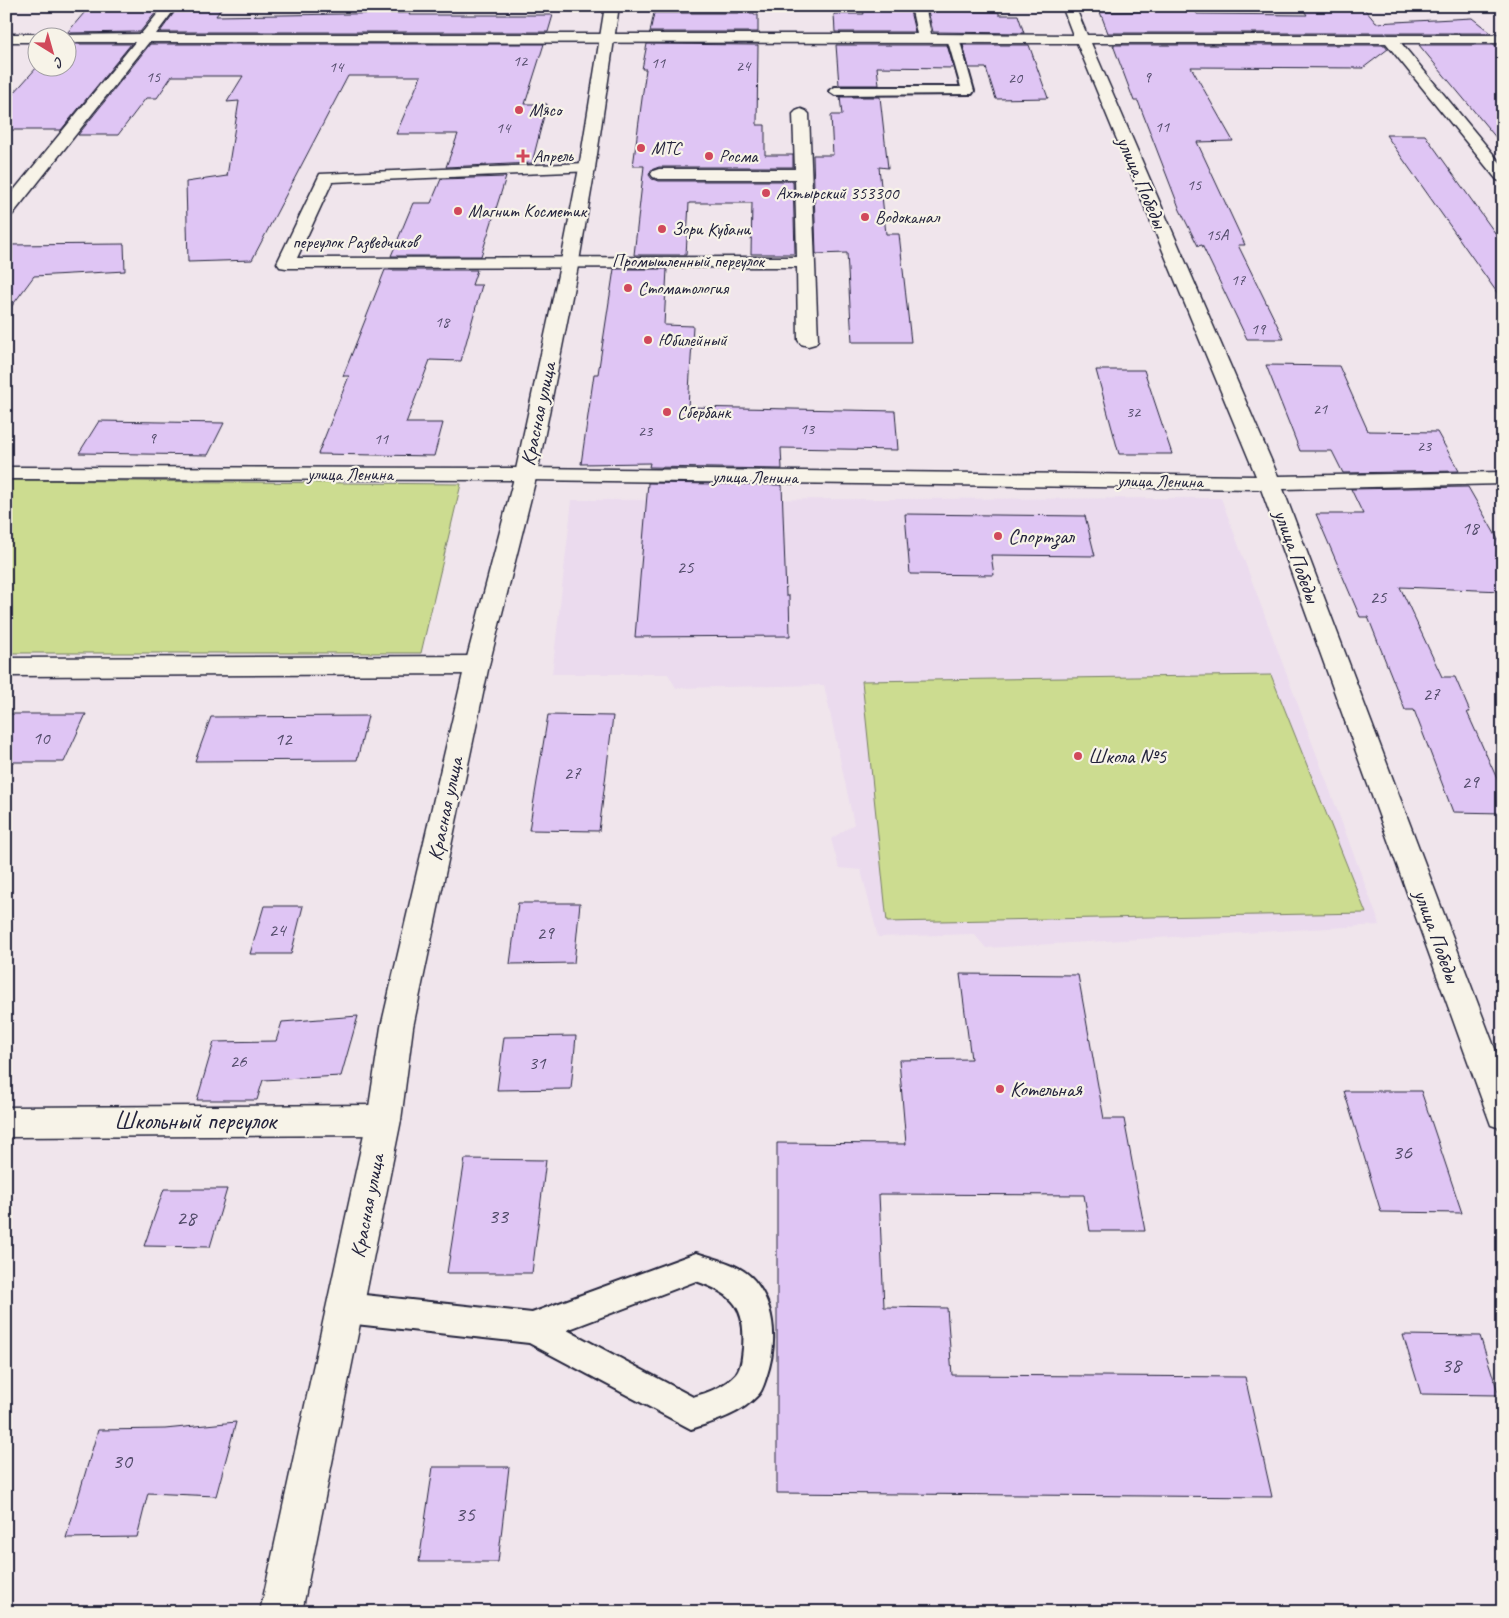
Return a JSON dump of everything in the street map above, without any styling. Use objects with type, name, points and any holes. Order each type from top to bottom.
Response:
[{"type":"street","points":[[6,212],[172,6]]},
{"type":"street","name":"Красная улица","points":[[281,1612],[384,1120],[397,1027],[477,665],[526,474],[587,168],[612,6]]},
{"type":"street","points":[[918,6],[925,38]]},
{"type":"street","name":"улица Победы","points":[[1068,6],[1270,483],[1503,1114]]},
{"type":"street","points":[[6,38],[28,38]]},
{"type":"street","points":[[78,38],[1503,39]]},
{"type":"street","points":[[1390,39],[1503,177]]},
{"type":"street","points":[[801,114],[808,340]]},
{"type":"street","name":"переулок Разведчиков","points":[[570,260],[286,263],[326,177],[587,168]]},
{"type":"street","points":[[659,174],[803,174]]},
{"type":"street","name":"Промышленный переулок","points":[[570,260],[806,262]]},
{"type":"street","name":"улица Ленина","points":[[6,473],[526,474],[1270,483],[1503,478]]},
{"type":"street","points":[[6,667],[477,665]]},
{"type":"street","name":"Школьный переулок","points":[[6,1122],[384,1120]]},
{"type":"lane","points":[[835,90],[968,91],[953,38]]},
{"type":"lane","points":[[346,1308],[532,1328],[691,1413],[724,1403],[749,1383],[757,1360],[759,1329],[754,1308],[743,1290],[724,1276],[696,1267],[532,1328]]},
{"type":"shaded area","name":"Школа №5","points":[[1221,498],[1380,925],[986,948],[974,934],[878,937],[861,870],[839,868],[831,839],[854,824],[824,685],[676,688],[668,674],[552,674],[572,500]]},
{"type":"green space","points":[[6,480],[461,484],[421,653],[6,653]]},
{"type":"green space","points":[[1271,675],[1366,913],[887,922],[862,681]]},
{"type":"building","points":[[90,6],[161,6],[140,32],[78,33],[78,28],[71,28]]},
{"type":"building","points":[[179,6],[223,6],[216,16],[410,13],[409,15],[553,15],[548,32],[160,32]]},
{"type":"building","points":[[1301,6],[1362,6],[1376,23],[1472,18],[1491,33],[1108,33],[1100,12],[1195,11],[1197,14],[1307,15]]},
{"type":"building","points":[[863,10],[910,11],[915,32],[835,32],[834,14],[864,14]]},
{"type":"building","points":[[928,11],[999,12],[999,15],[1018,15],[1024,33],[933,32]]},
{"type":"building","points":[[654,13],[754,13],[754,15],[758,15],[758,32],[650,32]]},
{"type":"building","points":[[78,44],[131,44],[61,130],[6,130],[6,102],[28,77],[78,78]]},
{"type":"building","points":[[150,44],[544,44],[525,104],[547,104],[532,163],[446,167],[458,134],[396,134],[421,76],[348,76],[252,260],[188,262],[186,182],[227,176],[239,101],[227,102],[243,76],[172,76],[157,98],[146,98],[118,135],[78,135]]},
{"type":"building","points":[[647,44],[758,45],[757,125],[765,125],[765,155],[793,155],[793,167],[659,167],[651,170],[649,175],[652,179],[659,181],[793,181],[795,254],[751,254],[752,203],[689,203],[686,255],[634,255],[644,166],[633,166],[646,69],[642,69]]},
{"type":"building","points":[[836,45],[947,45],[954,68],[877,67],[879,85],[839,85]]},
{"type":"building","points":[[963,45],[1029,45],[1048,98],[996,99],[986,68],[969,68]]},
{"type":"building","points":[[1113,45],[1385,45],[1388,49],[1363,68],[1191,67],[1233,141],[1197,142],[1245,245],[1238,245],[1284,339],[1247,339],[1202,245],[1198,246],[1180,210],[1138,101],[1134,101]]},
{"type":"building","points":[[1419,45],[1503,45],[1503,146]]},
{"type":"building","points":[[840,97],[880,97],[888,168],[879,167],[886,234],[899,234],[911,342],[852,342],[847,253],[816,254],[813,155],[833,155],[831,115],[842,115]]},
{"type":"building","points":[[1386,135],[1425,135],[1503,244],[1503,301]]},
{"type":"building","points":[[506,177],[481,256],[391,256],[413,203],[431,203],[441,179]]},
{"type":"building","points":[[124,244],[125,271],[34,276],[6,314],[6,245]]},
{"type":"building","points":[[614,269],[667,269],[664,325],[693,326],[688,407],[895,411],[898,450],[781,448],[782,469],[649,467],[650,463],[581,464],[594,374],[598,374]]},
{"type":"building","points":[[385,270],[477,270],[472,285],[482,285],[461,361],[430,360],[406,423],[443,423],[434,456],[318,454],[349,376],[343,376]]},
{"type":"building","points":[[1266,365],[1339,366],[1368,431],[1437,432],[1459,471],[1343,473],[1332,451],[1300,451]]},
{"type":"building","points":[[1096,370],[1144,370],[1172,454],[1119,454]]},
{"type":"building","points":[[99,421],[224,423],[208,455],[79,453]]},
{"type":"building","points":[[648,483],[782,485],[786,596],[789,596],[790,636],[635,637]]},
{"type":"building","points":[[1468,487],[1503,548],[1503,591],[1400,587],[1442,677],[1455,677],[1470,712],[1467,712],[1503,792],[1503,813],[1453,812],[1414,710],[1405,710],[1368,617],[1360,617],[1316,514],[1363,514],[1351,489]]},
{"type":"building","name":"Спортзал","points":[[905,514],[1085,516],[1095,556],[991,555],[994,575],[910,574]]},
{"type":"building","points":[[6,714],[86,714],[64,762],[6,762]]},
{"type":"building","points":[[548,715],[613,716],[599,831],[529,830]]},
{"type":"building","points":[[368,716],[357,760],[195,761],[211,717]]},
{"type":"building","points":[[518,903],[580,903],[574,963],[510,964]]},
{"type":"building","points":[[264,906],[303,906],[291,954],[250,954]]},
{"type":"building","points":[[960,974],[1078,975],[1104,1119],[1124,1119],[1145,1231],[1090,1231],[1084,1195],[879,1194],[884,1307],[947,1308],[952,1375],[1245,1377],[1272,1497],[777,1493],[777,1143],[906,1144],[899,1060],[971,1059]]},
{"type":"building","points":[[358,1016],[341,1076],[263,1080],[257,1100],[197,1100],[214,1042],[276,1041],[282,1022]]},
{"type":"building","points":[[576,1036],[571,1089],[497,1090],[504,1037]]},
{"type":"building","points":[[1344,1091],[1421,1091],[1462,1213],[1381,1212]]},
{"type":"building","points":[[465,1159],[546,1160],[532,1273],[447,1273]]},
{"type":"building","points":[[164,1189],[227,1189],[210,1247],[144,1246]]},
{"type":"building","points":[[1403,1335],[1480,1336],[1499,1395],[1421,1394]]},
{"type":"building","points":[[236,1422],[216,1496],[148,1493],[137,1537],[66,1538],[98,1430],[165,1429]]},
{"type":"building","points":[[433,1467],[509,1467],[498,1562],[419,1562]]},
{"type":"place","name":"Мясо","points":[[519,110]]},
{"type":"place","name":"МТС","points":[[641,148]]},
{"type":"place","name":"Апрель","points":[[523,156]]},
{"type":"place","name":"Росма","points":[[709,156]]},
{"type":"place","name":"Ахтырский 353300","points":[[766,193]]},
{"type":"place","name":"Магнит Косметик","points":[[458,211]]},
{"type":"place","name":"Водоканал","points":[[865,217]]},
{"type":"place","name":"Зори Кубани","points":[[662,229]]},
{"type":"place","name":"Стоматология","points":[[628,288]]},
{"type":"place","name":"Юбилейный","points":[[648,340]]},
{"type":"place","name":"Сбербанк","points":[[667,412]]},
{"type":"place","name":"Спортзал","points":[[998,536]]},
{"type":"place","name":"Школа №5","points":[[1078,756]]},
{"type":"place","name":"Котельная","points":[[1000,1089]]}]
